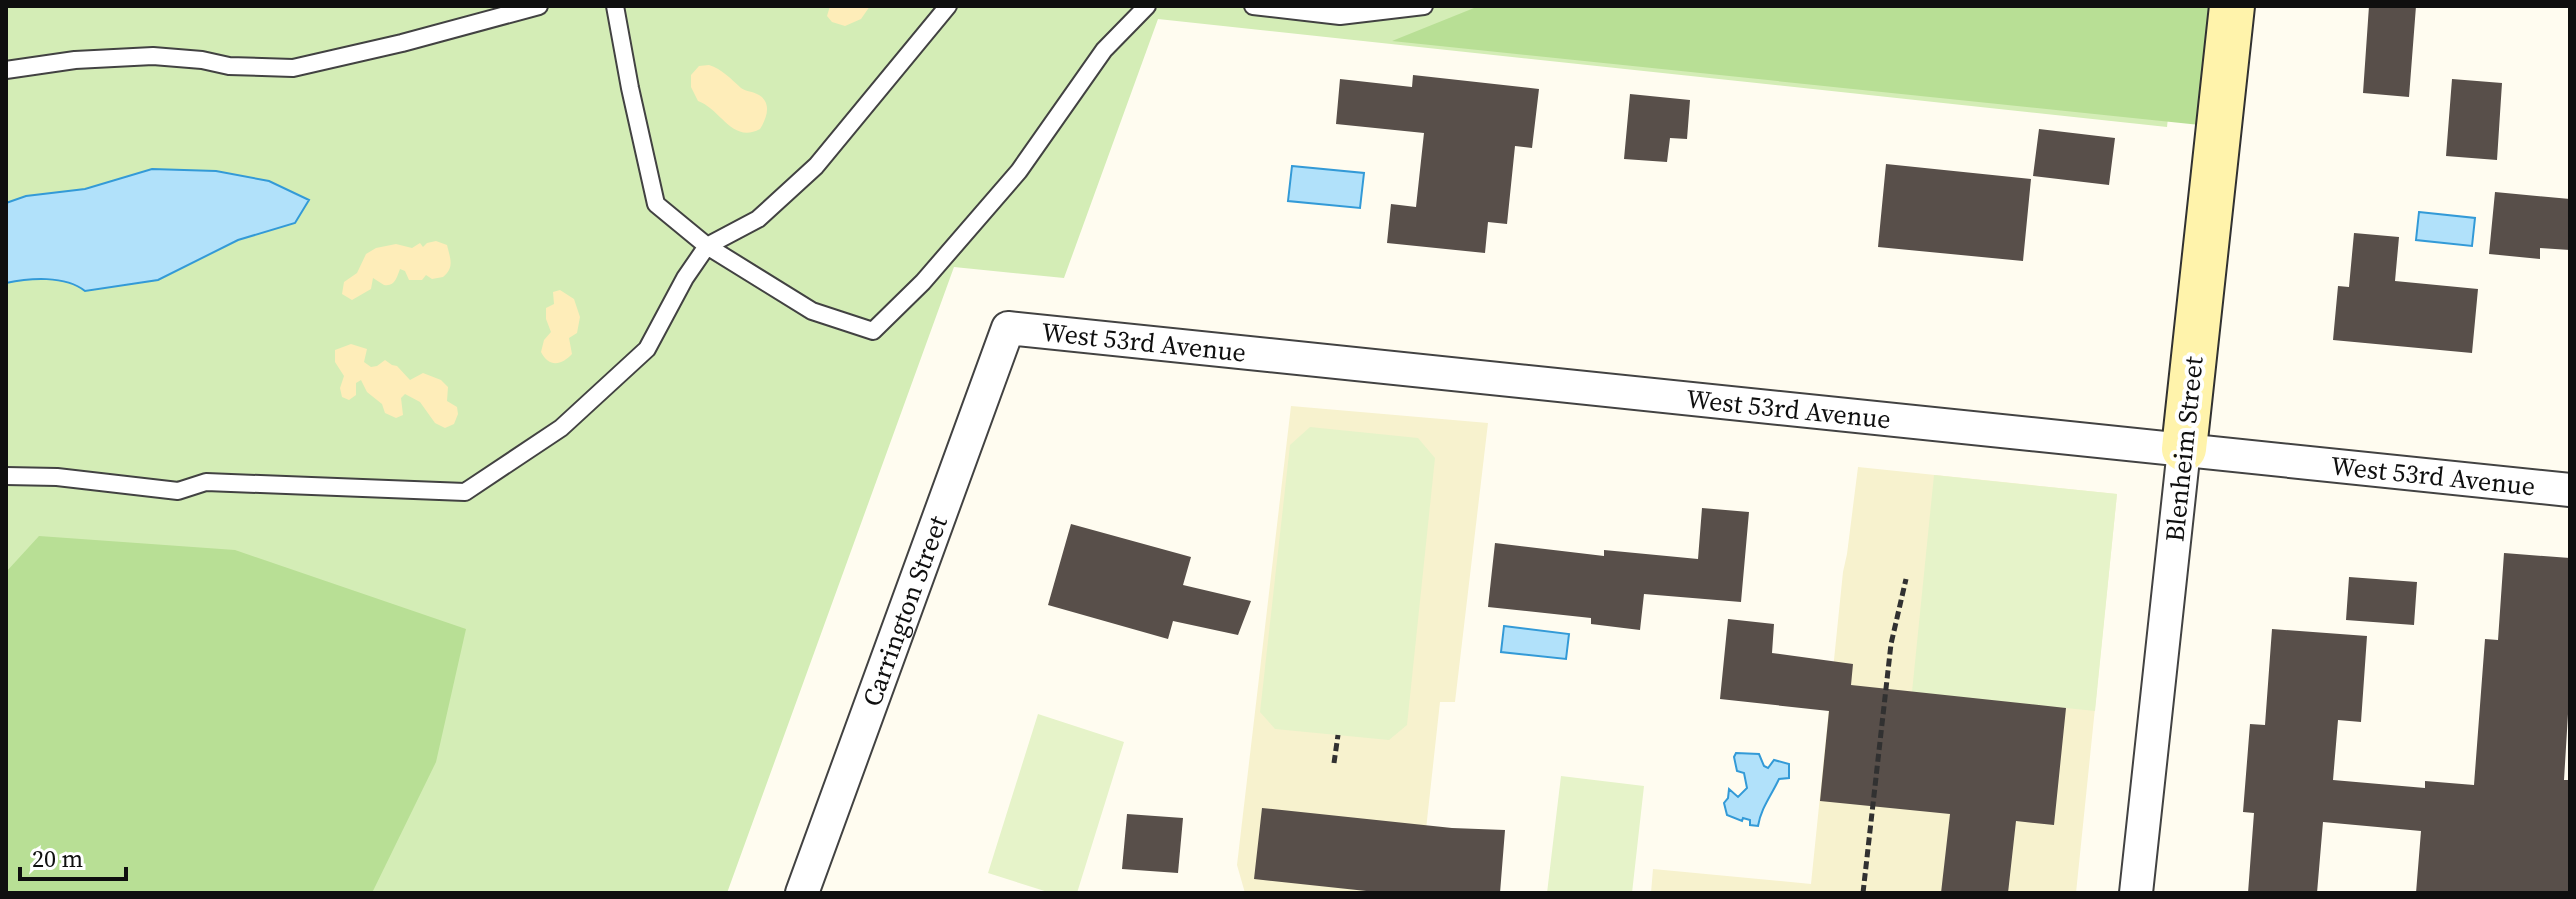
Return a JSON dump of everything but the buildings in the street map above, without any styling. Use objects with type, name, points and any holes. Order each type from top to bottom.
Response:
[{"type":"street","name":"Blenheim Street","points":[[2136,893],[2232,6]]},
{"type":"street","name":"West 53rd Avenue","points":[[1008,328],[2570,490]]},
{"type":"street","name":"Carrington Street","points":[[802,893],[1008,328]]},
{"type":"lane","points":[[6,70],[75,60],[153,56],[202,60],[229,66],[293,68],[539,6]]},
{"type":"lane","points":[[615,6],[656,204],[707,246],[812,311],[873,331],[923,282],[1019,171],[1104,50],[1147,6]]},
{"type":"lane","points":[[6,476],[57,477],[178,491],[206,482],[465,492],[561,428],[647,349],[685,278],[707,246],[758,219],[816,166],[948,6]]},
{"type":"lane","points":[[1253,6],[1340,16],[1424,6]]},
{"type":"path","points":[[1863,893],[1891,644],[1906,579]]},
{"type":"path","points":[[1334,763],[1338,735]]},
{"type":"shaded area","points":[[1291,406],[1488,423],[1455,702],[1440,702],[1419,893],[1245,893],[1237,865]]},
{"type":"shaded area","points":[[1858,467],[2117,494],[2076,893],[1651,893],[1653,869],[1811,884],[1843,572]]},
{"type":"green space","points":[[6,6],[2180,6],[2167,127],[1158,19],[1064,278],[954,267],[727,893],[6,893]]},
{"type":"green space","points":[[1479,6],[2213,6],[2200,125],[1392,41]]},
{"type":"green space","points":[[1310,427],[1418,438],[1435,458],[1407,725],[1389,740],[1275,729],[1260,712],[1290,445]]},
{"type":"green space","points":[[1934,475],[2117,494],[2095,711],[1912,692]]},
{"type":"green space","points":[[39,536],[235,550],[466,629],[436,762],[372,893],[6,893],[6,572]]},
{"type":"green space","points":[[1038,714],[1124,742],[1077,893],[1051,893],[988,873]]},
{"type":"green space","points":[[1561,776],[1644,786],[1632,893],[1547,893]]},
{"type":"sand","points":[[830,6],[870,6],[861,19],[845,26],[832,22],[827,16]]},
{"type":"sand","points":[[709,65],[741,88],[763,98],[767,111],[760,129],[742,132],[734,129],[698,101],[691,87],[691,75],[699,66]]},
{"type":"sand","points":[[436,241],[447,245],[450,258],[449,270],[443,277],[432,279],[426,275],[422,280],[409,280],[405,271],[400,269],[391,284],[384,285],[373,278],[371,289],[352,300],[342,294],[344,282],[357,273],[366,254],[376,248],[396,244],[412,248],[420,243],[423,247]]},
{"type":"sand","points":[[560,290],[574,299],[580,317],[577,333],[569,338],[572,354],[564,361],[552,363],[541,352],[544,340],[551,332],[546,308],[554,304],[553,292]]},
{"type":"sand","points":[[351,344],[367,349],[364,362],[371,367],[385,360],[397,366],[410,380],[423,373],[441,380],[448,387],[447,401],[457,407],[454,424],[445,428],[435,423],[420,402],[405,394],[401,398],[403,415],[396,418],[385,413],[382,404],[367,392],[361,380],[356,383],[356,395],[349,400],[342,397],[340,388],[344,376],[335,362],[335,350]]},
{"type":"water","points":[[1292,166],[1364,173],[1360,208],[1288,201]]},
{"type":"water","points":[[152,169],[216,171],[269,181],[309,200],[295,223],[238,240],[158,280],[85,291],[57,280],[6,283],[6,203],[26,196],[85,189]]},
{"type":"water","points":[[2419,212],[2475,218],[2472,246],[2416,240]]},
{"type":"water","points":[[1504,626],[1569,634],[1566,659],[1501,652]]},
{"type":"water","points":[[1736,753],[1759,754],[1768,768],[1774,760],[1789,764],[1789,778],[1779,779],[1758,826],[1750,825],[1750,820],[1743,818],[1742,821],[1727,815],[1724,803],[1729,789],[1738,797],[1747,788],[1744,773],[1737,771]]}]
